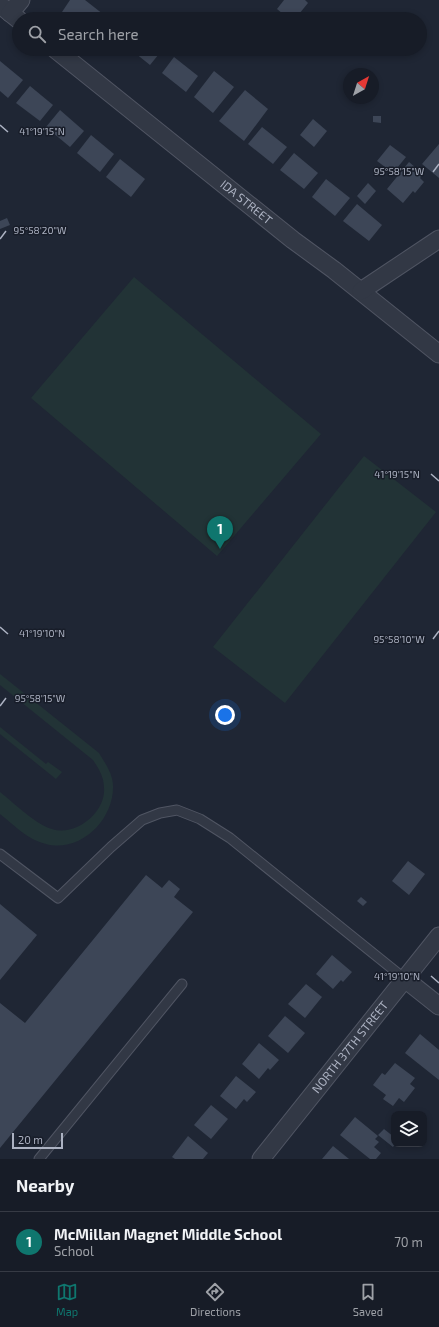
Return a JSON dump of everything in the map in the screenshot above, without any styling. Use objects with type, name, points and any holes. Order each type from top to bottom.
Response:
[{"type":"street","points":[[10,13],[21,0]]},
{"type":"street","name":"IDA STREET","points":[[64,56],[293,240],[361,291],[439,354]]},
{"type":"street","points":[[361,291],[439,239]]},
{"type":"street","name":"NORTH 37TH STREET","points":[[261,1159],[439,936]]},
{"type":"street","points":[[404,979],[439,1006]]},
{"type":"lane","points":[[0,854],[58,898],[142,820],[160,813],[177,810],[200,819],[230,838],[404,979]]},
{"type":"lane","points":[[39,1159],[182,984]]},
{"type":"shaded area","points":[[134,277],[321,434],[217,556],[31,398]]},
{"type":"shaded area","points":[[364,456],[436,512],[285,703],[213,647]]},
{"type":"shaded area","points":[[0,674],[99,753],[112,777],[112,799],[108,811],[93,831],[82,839],[71,844],[59,845],[39,842],[27,836],[0,814],[0,792],[39,823],[61,831],[71,829],[80,826],[95,814],[103,797],[104,784],[99,770],[93,760],[0,685]]},
{"type":"shaded area","points":[[0,727],[46,764],[48,762],[62,772],[56,779],[0,734]]},
{"type":"building","points":[[70,0],[85,0],[100,12],[62,12]]},
{"type":"building","points":[[284,0],[305,0],[308,3],[301,12],[281,12],[277,9]]},
{"type":"building","points":[[139,56],[157,56],[150,65]]},
{"type":"building","points":[[174,57],[198,76],[186,92],[162,73]]},
{"type":"building","points":[[0,61],[23,80],[8,98],[0,91]]},
{"type":"building","points":[[214,71],[234,87],[213,113],[194,97]]},
{"type":"building","points":[[30,86],[53,105],[40,121],[16,103]]},
{"type":"building","points":[[245,90],[268,109],[244,141],[219,121]]},
{"type":"building","points":[[60,110],[84,131],[70,147],[46,127]]},
{"type":"building","points":[[373,116],[381,116],[381,123],[373,122]]},
{"type":"building","points":[[313,119],[327,131],[314,147],[300,135]]},
{"type":"building","points":[[262,127],[287,147],[273,164],[248,144]]},
{"type":"building","points":[[91,135],[114,154],[100,172],[77,153]]},
{"type":"building","points":[[439,144],[439,178],[422,164]]},
{"type":"building","points":[[390,145],[406,157],[393,173],[377,161]]},
{"type":"building","points":[[294,153],[318,173],[304,189],[280,170]]},
{"type":"building","points":[[120,159],[145,179],[131,197],[106,177]]},
{"type":"building","points":[[409,162],[423,174],[420,178],[424,182],[415,193],[413,191],[403,203],[387,189]]},
{"type":"building","points":[[326,179],[350,198],[335,216],[312,197]]},
{"type":"building","points":[[368,183],[376,191],[365,204],[357,196]]},
{"type":"building","points":[[357,204],[382,225],[369,241],[343,221]]},
{"type":"building","points":[[7,218],[10,225],[0,229],[0,221]]},
{"type":"building","points":[[408,861],[425,874],[409,895],[392,881]]},
{"type":"building","points":[[146,875],[162,888],[169,880],[180,889],[174,897],[193,912],[0,1148],[0,1003],[25,1023]]},
{"type":"building","points":[[361,897],[367,902],[363,906],[357,901]]},
{"type":"building","points":[[0,904],[37,935],[0,980]]},
{"type":"building","points":[[332,955],[352,972],[343,982],[341,980],[333,989],[316,974]]},
{"type":"building","points":[[306,984],[322,997],[305,1018],[288,1004]]},
{"type":"building","points":[[285,1016],[305,1033],[288,1053],[268,1036]]},
{"type":"building","points":[[420,1034],[439,1050],[439,1080],[405,1053]]},
{"type":"building","points":[[259,1043],[279,1060],[270,1070],[268,1068],[259,1079],[242,1064]]},
{"type":"building","points":[[395,1063],[415,1078],[410,1084],[415,1088],[404,1102],[399,1098],[393,1106],[383,1099],[386,1095],[373,1085],[382,1073],[385,1075]]},
{"type":"building","points":[[236,1076],[256,1092],[247,1102],[244,1099],[236,1109],[220,1096]]},
{"type":"building","points":[[211,1105],[228,1119],[211,1139],[194,1125]]},
{"type":"building","points":[[355,1117],[378,1136],[375,1139],[379,1142],[374,1147],[381,1153],[376,1159],[370,1159],[340,1135]]},
{"type":"building","points":[[384,1129],[391,1135],[391,1145],[378,1135]]},
{"type":"building","points":[[188,1136],[208,1153],[203,1159],[175,1159],[172,1157]]},
{"type":"building","points":[[333,1146],[349,1159],[322,1159]]},
{"type":"place","name":"McMillan Magnet Middle School","points":[[220,549]]}]
